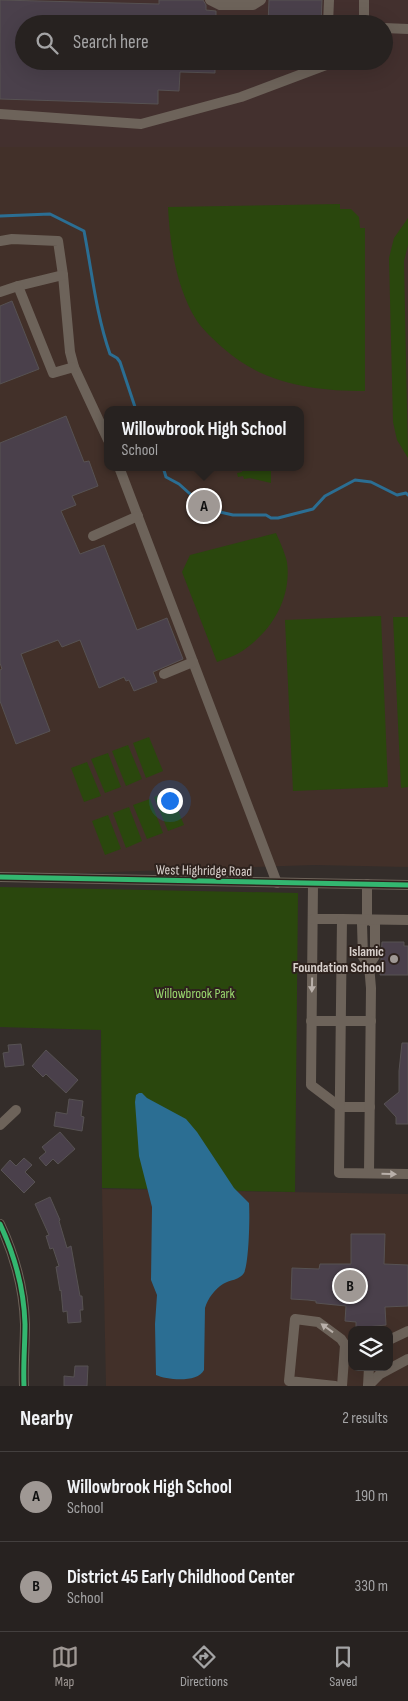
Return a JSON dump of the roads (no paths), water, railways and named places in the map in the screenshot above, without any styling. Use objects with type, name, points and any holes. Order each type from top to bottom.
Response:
[{"type":"street","points":[[210,0],[220,5],[231,2],[253,5],[261,0]]},
{"type":"street","points":[[328,15],[329,0]]},
{"type":"street","points":[[364,0],[364,15]]},
{"type":"street","points":[[393,28],[408,29]]},
{"type":"street","points":[[0,114],[141,124],[241,98],[313,70]]},
{"type":"street","points":[[0,241],[12,239],[58,241],[70,352],[74,367],[104,431]]},
{"type":"street","points":[[0,292],[63,275]]},
{"type":"street","points":[[18,286],[53,373],[74,367]]},
{"type":"street","points":[[120,471],[277,883]]},
{"type":"street","points":[[93,536],[138,516]]},
{"type":"street","points":[[164,674],[193,662]]},
{"type":"street","name":"West Highridge Road","points":[[0,878],[408,885]]},
{"type":"street","points":[[313,884],[311,1085],[340,1107],[370,1107]]},
{"type":"street","points":[[368,884],[367,919],[362,924],[363,957],[369,966],[371,988],[369,1173]]},
{"type":"street","points":[[313,919],[408,920]]},
{"type":"street","points":[[342,919],[339,1173],[408,1174]]},
{"type":"street","points":[[311,1020],[371,1021]]},
{"type":"street","points":[[0,1125],[16,1110]]},
{"type":"street","points":[[0,1224],[16,1266],[23,1297],[25,1325],[24,1386]]},
{"type":"street","points":[[335,1386],[289,1381],[296,1319],[318,1322],[341,1338],[345,1345],[342,1386]]},
{"type":"street","points":[[393,1338],[408,1331]]},
{"type":"street","points":[[368,1386],[380,1374],[408,1359]]},
{"type":"street","points":[[368,1386],[369,1371]]},
{"type":"water","points":[[139,1093],[186,1119],[197,1132],[234,1188],[249,1203],[246,1268],[240,1277],[220,1286],[208,1301],[205,1308],[204,1370],[196,1377],[189,1379],[174,1379],[156,1375],[155,1324],[157,1295],[151,1280],[152,1207],[139,1156],[135,1102],[136,1095]]},
{"type":"waterway","points":[[0,216],[50,214],[84,231],[105,339],[110,354],[120,362],[135,406]]},
{"type":"waterway","points":[[164,471],[166,477],[179,484],[207,509],[233,515],[266,515],[271,518],[278,518],[313,509],[325,496],[355,480],[371,482],[397,495],[406,493],[408,495]]},
{"type":"place","name":"Willowbrook High School","points":[[204,506]]},
{"type":"place","name":"Islamic Foundation School","points":[[394,959]]},
{"type":"place","name":"District 45 Early Childhood Center","points":[[350,1286]]},
{"type":"park label","name":"Willowbrook Park","points":[[195,993]]}]
